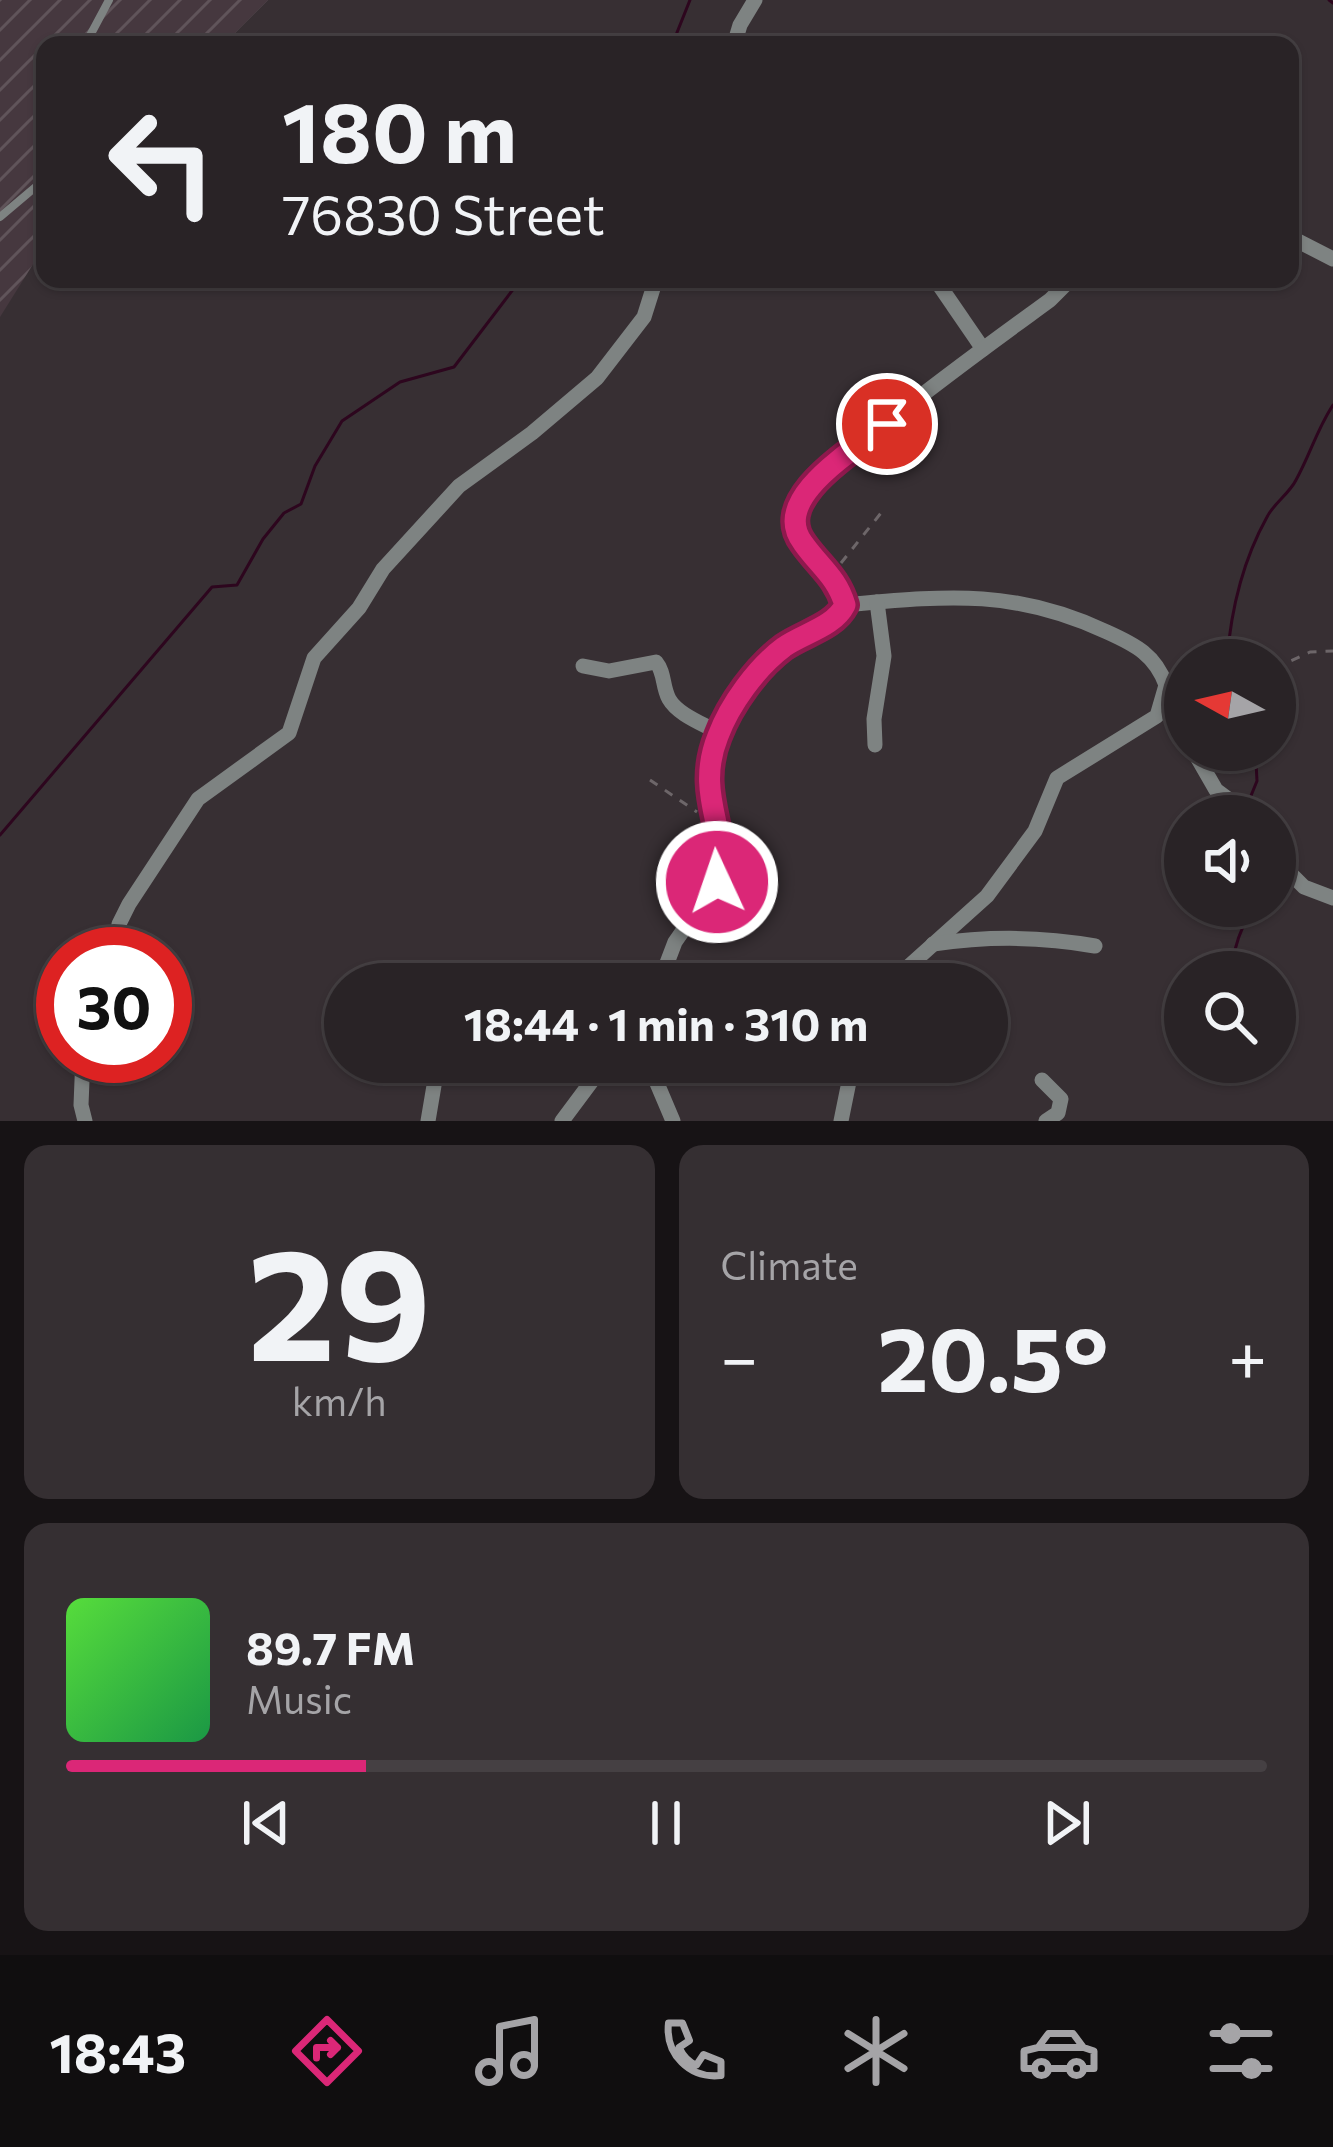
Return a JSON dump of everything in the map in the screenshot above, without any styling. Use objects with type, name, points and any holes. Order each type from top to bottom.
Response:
[{"type":"street","points":[[737,36],[755,0]]},
{"type":"street","points":[[1299,242],[1333,259]]},
{"type":"street","points":[[119,927],[197,799],[289,733],[314,658],[359,608],[383,569],[459,486],[532,434],[597,378],[644,316],[653,288]]},
{"type":"street","points":[[941,288],[983,349]]},
{"type":"street","points":[[845,605],[832,573],[795,529],[793,516],[802,497],[829,470],[1062,288]]},
{"type":"street","points":[[845,605],[952,597],[1002,599],[1063,612],[1132,643],[1153,658],[1166,686],[1159,711]]},
{"type":"street","points":[[875,745],[872,730],[884,656],[877,602]]},
{"type":"street","points":[[667,963],[675,942],[717,882],[721,856],[707,785],[719,733],[741,695],[773,656],[838,617],[845,605]]},
{"type":"street","points":[[583,666],[609,671],[656,662],[668,699],[719,733]]},
{"type":"street","points":[[912,963],[987,896],[1035,831],[1057,778],[1164,711]]},
{"type":"street","points":[[1205,771],[1223,795]]},
{"type":"street","points":[[1296,879],[1333,898]]},
{"type":"street","points":[[933,944],[987,937],[1095,946]]},
{"type":"street","points":[[1042,1080],[1061,1100],[1058,1113],[1046,1121]]},
{"type":"street","points":[[82,1083],[85,1121]]},
{"type":"street","points":[[428,1121],[434,1083]]},
{"type":"street","points":[[562,1121],[590,1083]]},
{"type":"street","points":[[657,1083],[673,1121]]},
{"type":"street","points":[[841,1121],[849,1083]]},
{"type":"lane","points":[[90,36],[109,0]]},
{"type":"lane","points":[[0,217],[36,187]]},
{"type":"path","points":[[832,573],[881,513]]},
{"type":"path","points":[[1296,658],[1333,651]]},
{"type":"path","points":[[650,780],[714,823]]},
{"type":"shaded area","points":[[0,0],[268,0],[232,36],[36,36],[36,259],[0,317]]},
{"type":"waterway","points":[[676,36],[690,0]]},
{"type":"waterway","points":[[1329,0],[1333,3]]},
{"type":"waterway","points":[[0,835],[212,587],[237,585],[263,539],[284,513],[301,504],[315,466],[342,421],[400,382],[454,367],[514,288]]},
{"type":"waterway","points":[[1230,639],[1251,551],[1270,512],[1296,480],[1333,405]]},
{"type":"waterway","points":[[1251,795],[1256,771]]},
{"type":"waterway","points":[[1235,951],[1243,927]]},
{"type":"route","points":[[717,882],[721,856],[707,785],[719,733],[741,695],[773,656],[838,617],[845,605],[832,573],[798,537],[793,524],[795,508],[829,470],[887,424]]}]
